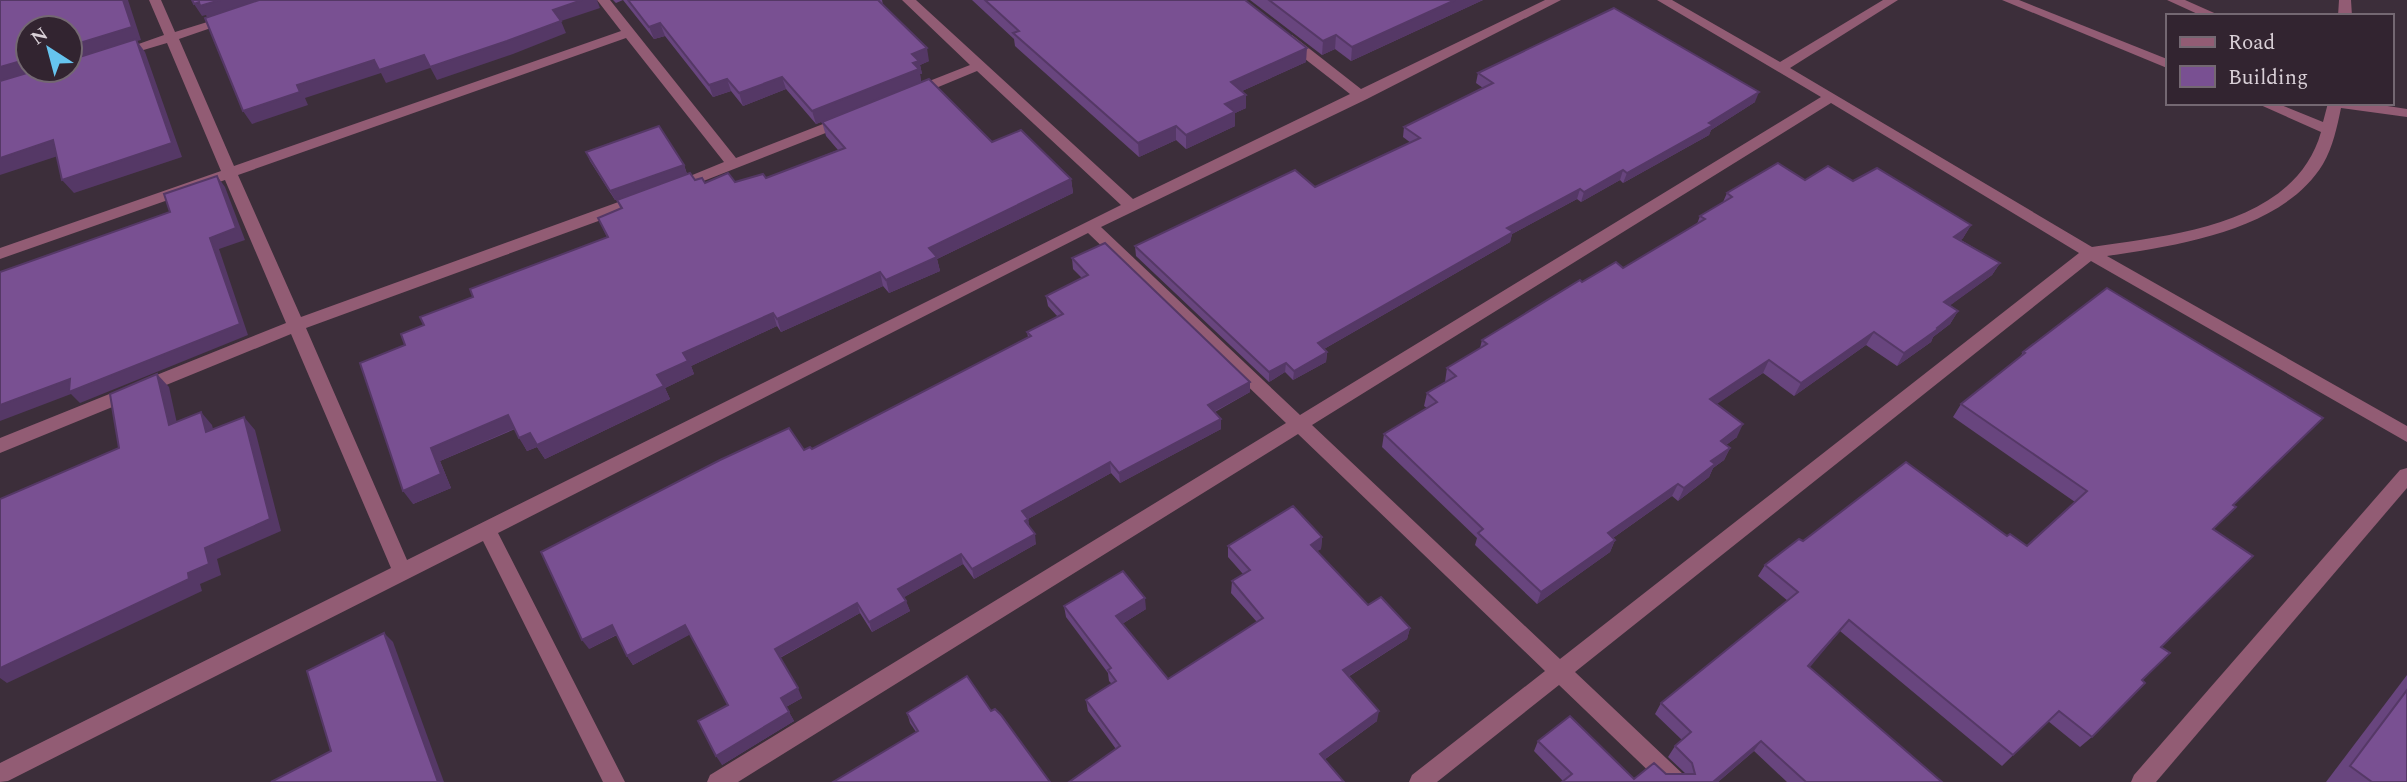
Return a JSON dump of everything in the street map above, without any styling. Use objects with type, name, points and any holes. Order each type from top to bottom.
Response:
[{"type":"street","points":[[155,0],[402,570]]},
{"type":"street","points":[[603,0],[734,165]]},
{"type":"street","points":[[908,0],[1131,206]]},
{"type":"street","points":[[0,774],[1090,226],[1555,0]]},
{"type":"street","points":[[1663,0],[1831,97],[2090,253],[2407,435]]},
{"type":"street","points":[[1780,68],[1892,0]]},
{"type":"street","points":[[2008,0],[2166,64]]},
{"type":"street","points":[[2173,0],[2210,14]]},
{"type":"street","points":[[108,57],[237,17]]},
{"type":"street","points":[[0,254],[630,32]]},
{"type":"street","points":[[1279,32],[1362,96]]},
{"type":"street","points":[[903,97],[981,65]]},
{"type":"street","points":[[718,782],[1831,97]]},
{"type":"street","points":[[2268,105],[2329,130]]},
{"type":"street","points":[[1420,782],[2090,253],[2153,243],[2224,227],[2277,201],[2313,168],[2329,130],[2335,105]]},
{"type":"street","points":[[2349,105],[2407,113]]},
{"type":"street","points":[[0,446],[297,325],[734,165],[864,113]]},
{"type":"street","points":[[1090,226],[1676,782]]},
{"type":"street","points":[[2141,782],[2407,475]]},
{"type":"street","points":[[486,528],[614,782]]},
{"type":"building","points":[[0,0],[123,0],[132,27],[84,42],[84,14],[14,14],[14,63],[0,67]]},
{"type":"building","points":[[192,0],[220,0],[200,6],[199,2],[194,4]]},
{"type":"building","points":[[259,0],[582,0],[553,10],[561,21],[430,67],[424,55],[379,70],[374,60],[297,85],[300,92],[243,111],[205,18]]},
{"type":"building","points":[[628,0],[878,0],[927,48],[912,54],[919,61],[913,63],[919,69],[812,111],[782,77],[739,93],[727,79],[709,85],[660,23],[649,27]]},
{"type":"building","points":[[985,0],[1245,0],[1307,48],[1231,82],[1246,95],[1225,104],[1235,112],[1186,135],[1176,126],[1138,143],[1013,33],[1019,31]]},
{"type":"building","points":[[1269,0],[1455,0],[1352,47],[1336,35],[1323,41]]},
{"type":"building","points":[[1614,8],[1759,92],[1709,123],[1713,125],[1627,173],[1623,170],[1584,192],[1580,189],[1507,228],[1513,232],[1318,343],[1327,352],[1294,371],[1286,363],[1269,372],[1135,246],[1295,170],[1315,187],[1420,138],[1404,127],[1493,83],[1478,73]]},
{"type":"building","points":[[136,39],[172,143],[62,180],[53,140],[0,158],[0,81],[14,77],[14,84],[84,84],[84,56]]},
{"type":"building","points":[[929,79],[992,142],[1021,130],[1071,179],[929,248],[937,257],[886,280],[880,272],[777,319],[773,313],[683,353],[688,361],[657,375],[664,386],[537,445],[530,433],[519,438],[508,415],[431,448],[441,474],[403,491],[360,363],[405,345],[401,334],[424,325],[420,317],[473,297],[470,289],[608,237],[598,218],[622,208],[617,200],[690,173],[695,180],[702,178],[705,183],[728,173],[735,182],[763,174],[766,178],[845,148],[822,122]]},
{"type":"building","points":[[659,126],[684,165],[610,191],[586,152]]},
{"type":"building","points":[[1778,163],[1805,180],[1828,166],[1853,181],[1877,168],[1971,225],[1954,237],[2000,263],[1944,302],[1958,311],[1904,353],[1874,332],[1801,383],[1769,360],[1710,399],[1743,424],[1721,441],[1730,448],[1711,461],[1715,464],[1684,488],[1678,484],[1608,533],[1615,540],[1541,592],[1478,533],[1483,529],[1384,434],[1437,402],[1427,393],[1456,376],[1447,368],[1487,344],[1482,340],[1580,280],[1582,282],[1616,262],[1623,268],[1705,219],[1700,216],[1732,197],[1727,193]]},
{"type":"building","points":[[217,176],[236,228],[210,238],[240,324],[69,392],[70,379],[0,405],[0,272],[170,212],[164,194]]},
{"type":"building","points":[[1105,243],[1250,382],[1208,405],[1221,419],[1119,473],[1110,462],[1022,511],[1028,519],[1025,521],[1035,534],[972,569],[961,554],[898,589],[906,601],[869,622],[857,603],[775,649],[798,688],[781,698],[789,712],[716,756],[698,721],[728,705],[685,625],[627,656],[612,625],[582,640],[541,552],[720,460],[789,428],[804,450],[810,447],[812,449],[1031,336],[1027,332],[1063,314],[1046,296],[1088,275],[1072,258]]},
{"type":"building","points":[[2107,288],[2323,418],[2233,505],[2236,507],[2213,529],[2253,556],[2161,647],[2170,653],[2142,680],[2145,683],[2092,737],[2059,711],[2013,755],[1849,620],[1808,666],[1942,782],[1806,782],[1761,741],[1713,782],[1562,782],[1572,774],[1538,741],[1570,716],[1634,779],[1654,763],[1666,774],[1695,774],[1692,763],[1675,746],[1691,732],[1661,703],[1798,592],[1765,565],[1799,539],[1803,541],[1906,462],[2007,536],[2010,534],[2027,546],[2087,491],[1961,404],[2025,353],[2023,352]]},
{"type":"building","points":[[157,374],[169,425],[201,412],[206,432],[244,417],[270,519],[205,548],[209,564],[188,573],[189,579],[0,668],[0,499],[119,448],[110,394]]},
{"type":"building","points":[[1293,506],[1322,537],[1311,545],[1368,605],[1381,597],[1410,628],[1343,670],[1379,711],[1320,754],[1344,782],[1069,782],[1120,746],[1086,700],[1116,681],[1108,670],[1111,668],[1064,606],[1123,571],[1145,598],[1116,616],[1168,679],[1263,618],[1232,581],[1250,570],[1228,546]]},
{"type":"building","points":[[384,633],[438,782],[271,782],[331,751],[307,671]]},
{"type":"building","points":[[967,676],[991,711],[995,709],[1001,715],[1050,782],[833,782],[918,731],[907,713]]},
{"type":"building","points":[[2407,690],[2407,782],[2372,782],[2350,766]]}]
